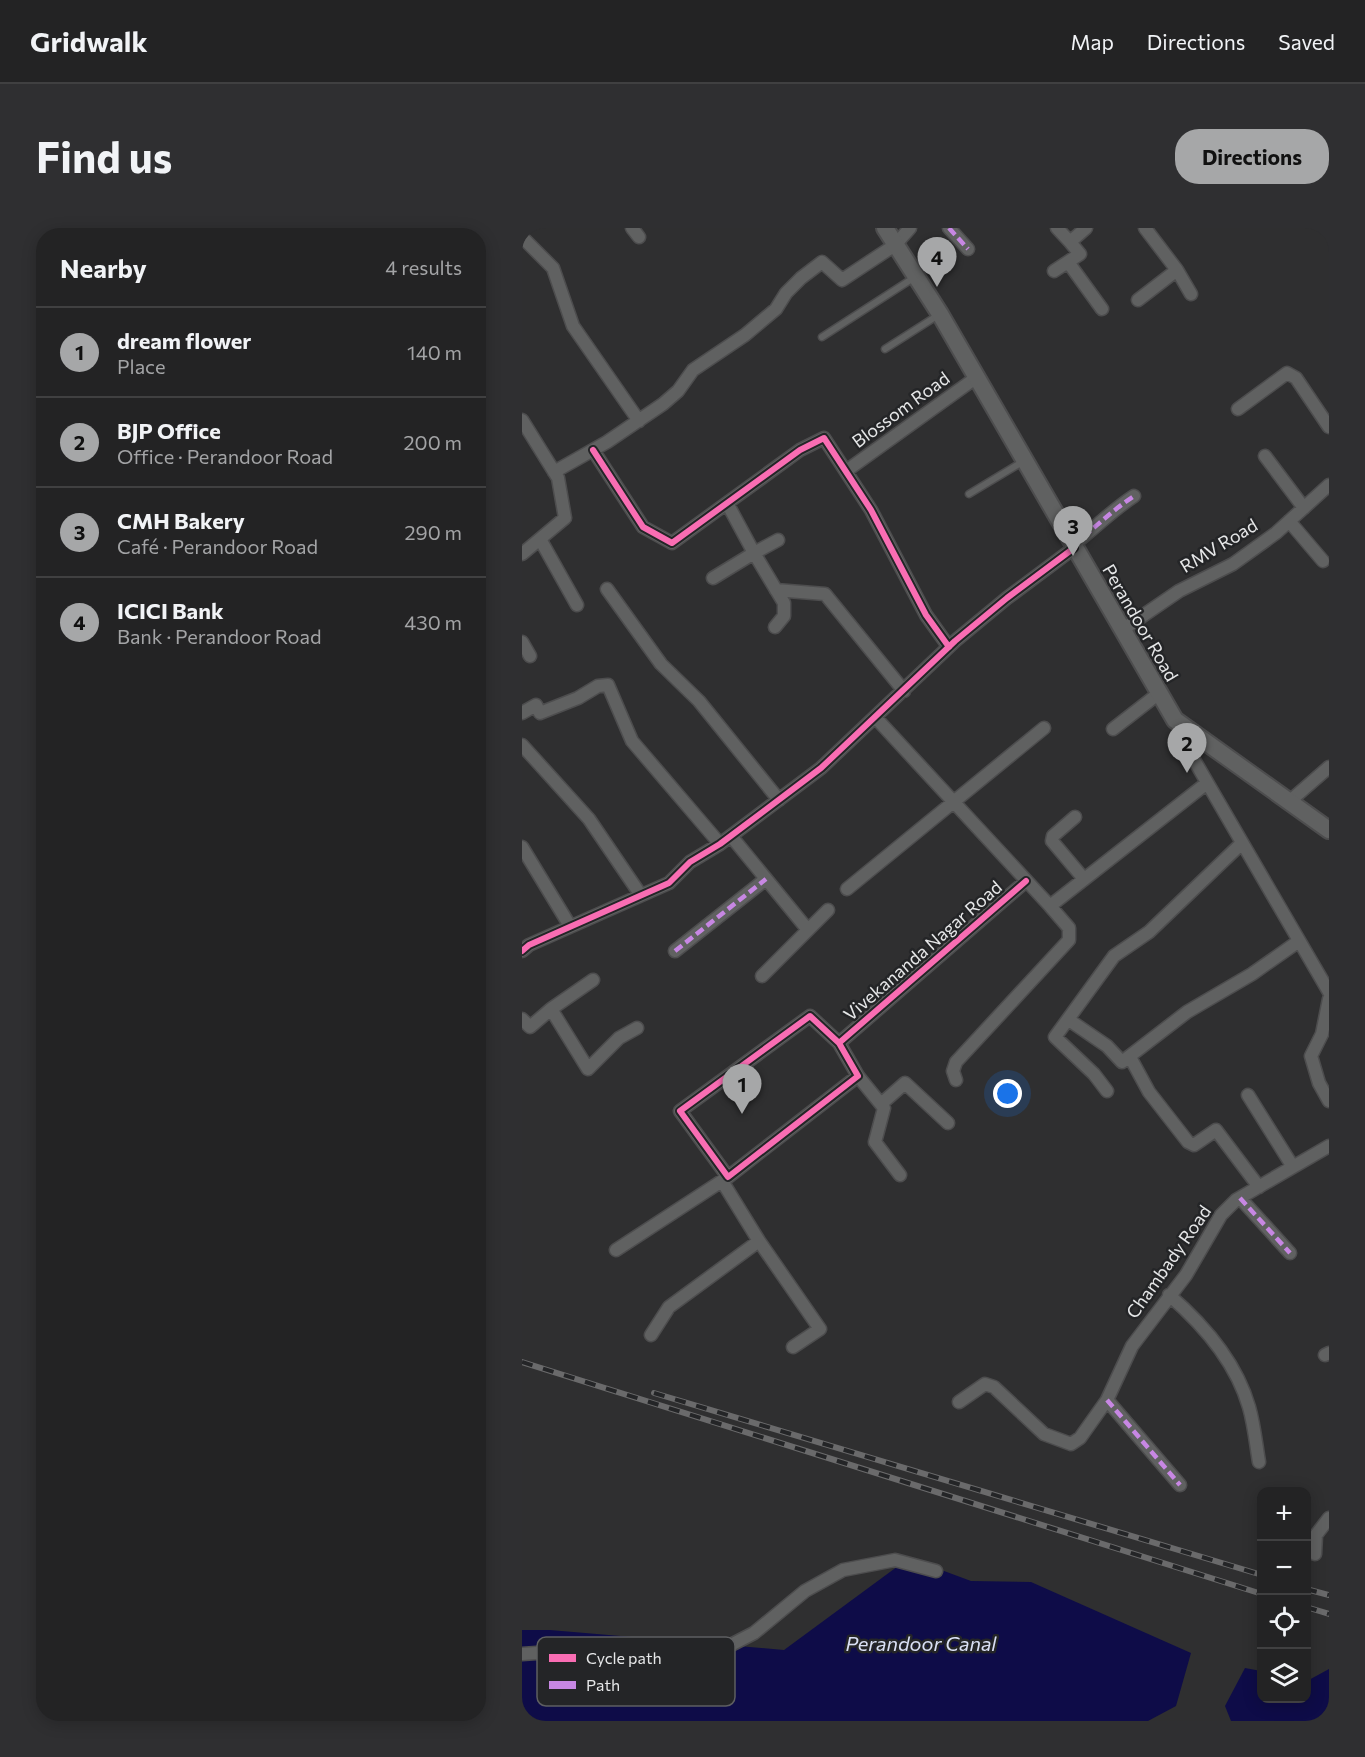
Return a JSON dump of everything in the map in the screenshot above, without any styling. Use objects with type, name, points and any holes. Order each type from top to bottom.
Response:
[{"type":"main road","name":"Perandoor Road","points":[[885,228],[940,314],[1175,720],[1329,830]]},
{"type":"street","points":[[554,472],[607,442],[678,391],[693,370],[746,335],[776,309],[786,293],[801,278],[822,262],[842,280],[895,245],[910,228]]},
{"type":"street","points":[[949,228],[968,249]]},
{"type":"street","points":[[1054,271],[1080,254],[1057,228]]},
{"type":"street","points":[[1070,242],[1086,228]]},
{"type":"street","points":[[1145,228],[1177,270],[1191,294]]},
{"type":"street","points":[[522,237],[553,268],[573,326],[639,420]]},
{"type":"street","points":[[1068,262],[1102,309]]},
{"type":"street","points":[[1138,300],[1177,270]]},
{"type":"street","points":[[1238,409],[1287,373],[1296,378],[1329,427]]},
{"type":"street","name":"Blossom Road","points":[[846,471],[977,377]]},
{"type":"street","points":[[522,420],[526,434],[554,472],[566,518],[522,554]]},
{"type":"street","points":[[593,450],[644,527],[672,543],[800,450],[824,438],[871,510],[927,615],[949,647]]},
{"type":"street","points":[[1265,456],[1304,508]]},
{"type":"street","name":"RMV Road","points":[[1122,630],[1179,591],[1233,564],[1289,521],[1329,485]]},
{"type":"street","points":[[522,951],[570,926],[669,883],[690,862],[720,844],[821,768],[949,647],[1006,598],[1101,524],[1107,514],[1134,496]]},
{"type":"street","points":[[727,503],[784,603],[784,616],[775,627]]},
{"type":"street","points":[[1289,521],[1323,561]]},
{"type":"street","points":[[540,539],[577,605]]},
{"type":"street","points":[[713,578],[778,540]]},
{"type":"street","points":[[607,589],[661,664],[699,701],[778,800]]},
{"type":"street","points":[[776,590],[825,594],[904,691]]},
{"type":"street","points":[[522,642],[530,656]]},
{"type":"street","points":[[522,713],[536,705],[540,713],[578,698],[598,686],[608,685],[632,741],[720,844]]},
{"type":"street","points":[[1113,729],[1158,694]]},
{"type":"street","points":[[875,717],[1069,927],[1069,940],[956,1062],[953,1071],[956,1080]]},
{"type":"street","points":[[1175,720],[1207,783],[1329,992]]},
{"type":"street","points":[[847,889],[1044,728]]},
{"type":"street","points":[[522,745],[589,819],[640,894]]},
{"type":"street","points":[[1290,801],[1329,767]]},
{"type":"street","points":[[1050,906],[1207,783]]},
{"type":"street","points":[[1075,817],[1053,836],[1052,841],[1084,879]]},
{"type":"street","points":[[730,836],[808,930]]},
{"type":"street","points":[[1107,1091],[1094,1074],[1055,1037],[1114,956],[1149,932],[1242,843]]},
{"type":"street","points":[[525,851],[570,926]]},
{"type":"street","points":[[675,951],[766,879]]},
{"type":"street","name":"Vivekananda Nagar Road","points":[[839,1043],[1026,881]]},
{"type":"street","points":[[762,976],[828,910]]},
{"type":"street","points":[[1069,1020],[1107,1046],[1122,1062],[1187,1012],[1252,974],[1299,941]]},
{"type":"street","points":[[522,1018],[530,1027],[550,1009],[593,980]]},
{"type":"street","points":[[1329,999],[1322,1034],[1311,1056],[1319,1083],[1329,1101]]},
{"type":"street","points":[[550,1009],[588,1069],[619,1038],[638,1028]]},
{"type":"street","name":"Vivekananda Nagar Road","points":[[725,1179],[680,1111],[810,1016],[839,1043],[858,1076],[881,1104]]},
{"type":"street","points":[[1130,1057],[1149,1092],[1188,1142],[1194,1145],[1216,1130],[1259,1187]]},
{"type":"street","points":[[616,1250],[725,1179],[858,1076]]},
{"type":"street","points":[[900,1175],[875,1142],[884,1108],[881,1104],[905,1083],[948,1123]]},
{"type":"street","points":[[1248,1095],[1293,1167]]},
{"type":"street","name":"Chambady Road","points":[[960,1402],[985,1384],[994,1388],[1044,1434],[1071,1444],[1080,1438],[1107,1400],[1132,1346],[1186,1275],[1221,1215],[1240,1197],[1329,1146]]},
{"type":"street","points":[[725,1179],[759,1241],[820,1329],[793,1347]]},
{"type":"street","points":[[1240,1197],[1290,1253]]},
{"type":"street","points":[[651,1335],[669,1307],[759,1241]]},
{"type":"street","points":[[1169,1295],[1198,1320],[1228,1360],[1249,1407],[1259,1462]]},
{"type":"street","points":[[1107,1400],[1180,1485]]},
{"type":"street","points":[[1315,1554],[1316,1535],[1329,1518]]},
{"type":"street","points":[[735,1643],[754,1633],[805,1591],[843,1570],[895,1560],[936,1572]]},
{"type":"street","points":[[522,1654],[537,1653]]},
{"type":"lane","points":[[822,338],[915,276]]},
{"type":"lane","points":[[885,350],[940,314]]},
{"type":"lane","points":[[969,494],[1024,461]]},
{"type":"water","name":"Perandoor Canal","points":[[909,1558],[971,1581],[1031,1582],[1191,1653],[1176,1706],[1148,1721],[522,1721],[522,1630],[632,1637],[537,1637],[537,1706],[735,1706],[735,1646],[784,1650]]},
{"type":"water","points":[[1245,1668],[1257,1670],[1257,1703],[1311,1703],[1311,1679],[1329,1669],[1329,1721],[1231,1721],[1225,1706]]},
{"type":"railway","points":[[522,1362],[1257,1592]]},
{"type":"railway","points":[[654,1393],[1257,1574]]},
{"type":"railway","points":[[1311,1590],[1329,1595]]},
{"type":"railway","points":[[1311,1609],[1329,1614]]},
{"type":"marked path","points":[[949,228],[968,249]]},
{"type":"marked path","points":[[1073,545],[1134,496]]},
{"type":"marked path","points":[[675,951],[766,879]]},
{"type":"marked path","points":[[1240,1198],[1290,1253]]},
{"type":"marked path","points":[[1107,1400],[1180,1485]]},
{"type":"cycle path","points":[[593,450],[643,527],[672,543],[800,450],[824,438],[871,510],[926,615],[949,647]]},
{"type":"cycle path","points":[[522,951],[529,945],[669,883],[690,862],[720,844],[821,768],[955,641],[1007,598],[1074,548]]},
{"type":"cycle path","points":[[839,1043],[858,1076],[728,1177],[680,1111],[810,1016],[839,1043],[1026,881]]},
{"type":"place","name":"ICICI Bank","points":[[937,287]]},
{"type":"place","name":"CMH Bakery","points":[[1073,556]]},
{"type":"place","name":"BJP Office","points":[[1187,773]]},
{"type":"place","name":"dream flower","points":[[742,1114]]}]
